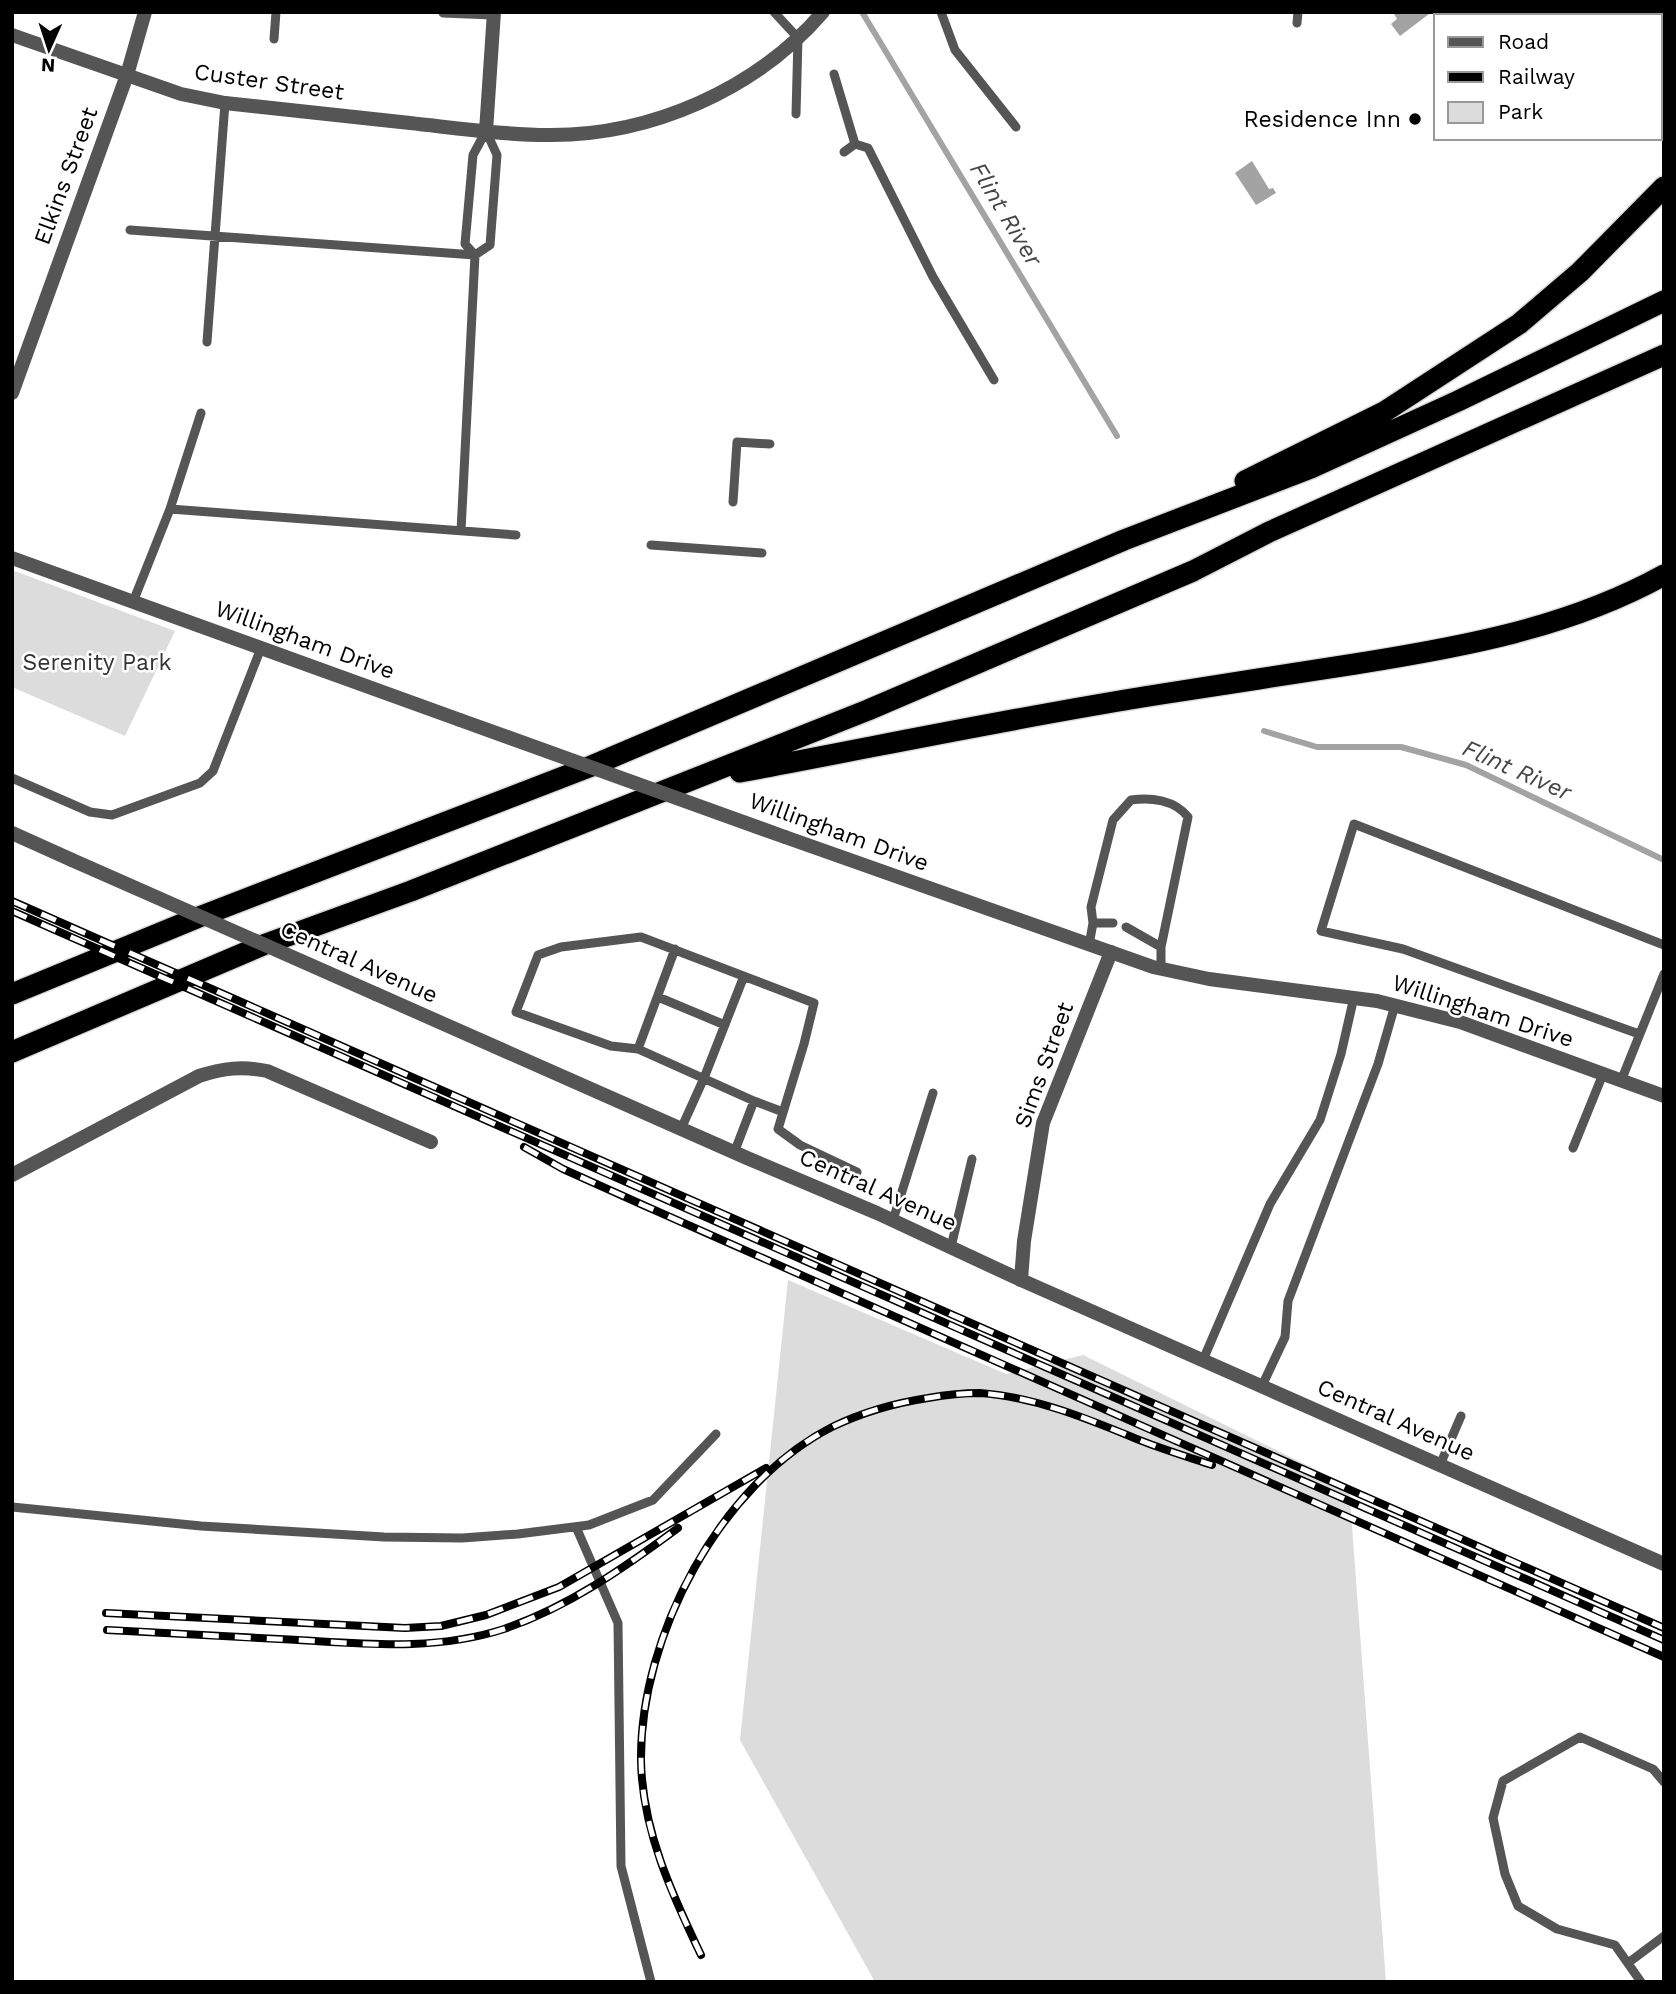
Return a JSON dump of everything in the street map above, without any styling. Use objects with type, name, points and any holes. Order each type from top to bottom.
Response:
[{"type":"highway","points":[[1124,540],[1384,412],[1508,332],[1580,272],[1664,187]]},
{"type":"highway","points":[[12,994],[589,767],[1124,540],[1311,468],[1664,302]]},
{"type":"highway","points":[[12,1052],[263,945],[411,891],[880,705],[1193,571],[1269,532],[1664,355]]},
{"type":"highway","points":[[693,780],[1149,696],[1464,646],[1513,635],[1574,616],[1664,575]]},
{"type":"street","name":"Elkins Street","points":[[12,393],[17,367],[127,75],[145,12]]},
{"type":"street","name":"Custer Street","points":[[12,35],[181,93],[225,103],[486,131],[549,135],[606,131],[663,117],[716,95],[765,65],[798,38],[822,12]]},
{"type":"street","points":[[486,131],[494,14]]},
{"type":"street","name":"Willingham Drive","points":[[12,558],[785,837],[1161,969],[1209,979],[1354,997],[1395,1005],[1460,1022],[1664,1096]]},
{"type":"street","name":"Central Avenue","points":[[12,833],[734,1153],[893,1220],[1021,1280],[1664,1564]]},
{"type":"street","name":"Sims Street","points":[[1021,1280],[1024,1241],[1043,1123],[1111,952]]},
{"type":"street","points":[[12,1175],[199,1076],[223,1068],[245,1067],[267,1072],[431,1142]]},
{"type":"lane","points":[[274,39],[276,12]]},
{"type":"lane","points":[[774,12],[798,38],[796,114]]},
{"type":"lane","points":[[941,12],[955,50],[1016,127]]},
{"type":"lane","points":[[443,13],[494,14]]},
{"type":"lane","points":[[834,74],[855,144]]},
{"type":"lane","points":[[207,342],[225,103]]},
{"type":"lane","points":[[130,230],[475,255],[490,245],[497,155],[486,131]]},
{"type":"lane","points":[[461,531],[475,255],[466,244],[467,221],[473,155],[486,131]]},
{"type":"lane","points":[[844,152],[855,144]]},
{"type":"lane","points":[[855,144],[868,148],[933,277],[994,380]]},
{"type":"lane","points":[[133,602],[170,509],[201,413]]},
{"type":"lane","points":[[733,502],[737,442],[770,444]]},
{"type":"lane","points":[[170,509],[516,535]]},
{"type":"lane","points":[[651,545],[762,553]]},
{"type":"lane","points":[[12,778],[90,811],[112,815],[200,783],[213,771],[261,648]]},
{"type":"lane","points":[[1089,945],[1093,923],[1091,907],[1113,820],[1131,800],[1147,798],[1180,807],[1188,817],[1161,947],[1161,969]]},
{"type":"lane","points":[[1639,1034],[1403,949],[1321,931],[1354,824],[1664,945]]},
{"type":"lane","points":[[1093,923],[1113,923]]},
{"type":"lane","points":[[1126,927],[1161,947]]},
{"type":"lane","points":[[783,1112],[638,1049],[611,1046],[516,1012],[538,955],[561,947],[641,937],[814,1003],[804,1044],[778,1129],[800,1145],[857,1172]]},
{"type":"lane","points":[[638,1049],[675,949]]},
{"type":"lane","points":[[1621,1081],[1664,974]]},
{"type":"lane","points":[[681,1129],[744,976]]},
{"type":"lane","points":[[658,997],[724,1026]]},
{"type":"lane","points":[[1203,1360],[1270,1204],[1320,1120],[1341,1054],[1354,997]]},
{"type":"lane","points":[[1262,1386],[1285,1337],[1287,1301],[1378,1064],[1395,1005]]},
{"type":"lane","points":[[1573,1149],[1603,1074]]},
{"type":"lane","points":[[893,1220],[933,1093]]},
{"type":"lane","points":[[734,1153],[754,1101]]},
{"type":"lane","points":[[951,1247],[972,1159]]},
{"type":"lane","points":[[1440,1465],[1461,1416]]},
{"type":"lane","points":[[12,1507],[201,1526],[384,1536],[462,1538],[576,1527],[589,1525],[653,1500],[716,1434]]},
{"type":"lane","points":[[576,1527],[618,1623],[621,1866],[651,1982]]},
{"type":"lane","points":[[1641,1982],[1615,1945],[1557,1929],[1518,1906],[1505,1874],[1493,1818],[1503,1781],[1580,1737],[1653,1769],[1664,1782]]},
{"type":"lane","points":[[1628,1963],[1664,1936]]},
{"type":"green space","name":"Serenity Park","points":[[12,570],[175,631],[125,736],[12,687]]},
{"type":"green space","points":[[788,1280],[1006,1374],[1083,1355],[1349,1486],[1386,1982],[875,1982],[740,1740]]},
{"type":"shaded area","points":[[1393,12],[1429,14],[1400,36],[1391,24],[1397,19]]},
{"type":"shaded area","points":[[1252,161],[1269,189],[1273,188],[1276,193],[1256,205],[1235,173]]},
{"type":"waterway","name":"Flint River","points":[[862,12],[1117,436]]},
{"type":"waterway","name":"Flint River","points":[[1264,731],[1317,747],[1401,747],[1466,765],[1664,860]]},
{"type":"railway","points":[[12,901],[1664,1628]]},
{"type":"railway","points":[[12,911],[1664,1640]]},
{"type":"railway","points":[[524,1147],[563,1169],[643,1205],[1664,1657]]},
{"type":"railway","points":[[701,1955],[660,1861],[647,1811],[641,1760],[644,1712],[655,1664],[671,1615],[694,1568],[722,1525],[755,1486],[792,1453],[832,1427],[903,1403],[967,1393],[1001,1395],[1043,1404],[1212,1465]]},
{"type":"railway","points":[[106,1613],[405,1628],[441,1626],[486,1615],[559,1587],[766,1468]]},
{"type":"railway","points":[[107,1630],[376,1644],[453,1641],[504,1629],[551,1610],[616,1572],[678,1528]]},
{"type":"place","name":"Residence Inn","points":[[1415,119]]}]
